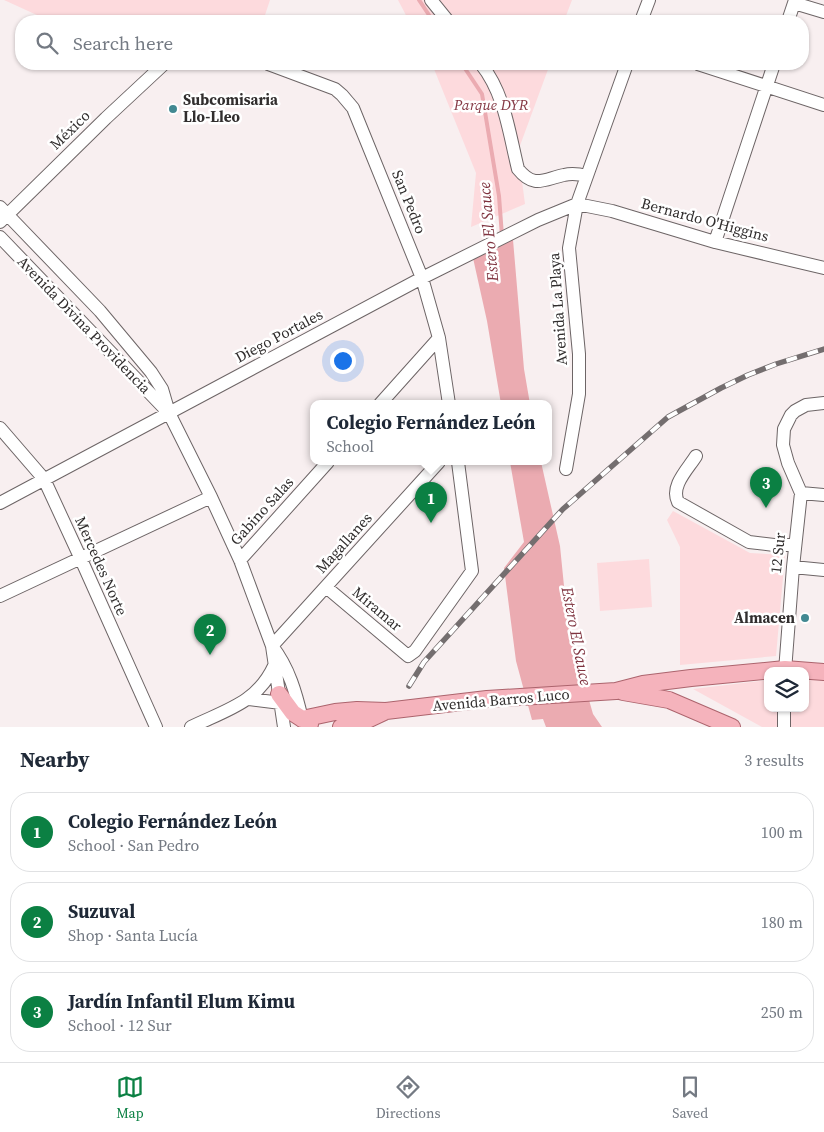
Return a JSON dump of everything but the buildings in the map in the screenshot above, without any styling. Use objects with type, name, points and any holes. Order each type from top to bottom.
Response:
[{"type":"main road","name":"Avenida Barros Luco","points":[[809,671],[824,672]]},
{"type":"main road","name":"Avenida Barros Luco","points":[[301,724],[335,712],[357,710],[386,711],[487,699],[616,691],[644,684],[764,672]]},
{"type":"main road","name":"Avenida Barros Luco","points":[[616,691],[668,700],[732,727]]},
{"type":"main road","points":[[280,698],[301,724],[317,727]]},
{"type":"main road","name":"Avenida Barros Luco","points":[[341,727],[358,725],[386,711]]},
{"type":"street","points":[[431,0],[443,15]]},
{"type":"street","points":[[643,15],[649,0]]},
{"type":"street","points":[[790,15],[794,1],[824,12]]},
{"type":"street","name":"México","points":[[2,214],[158,70]]},
{"type":"street","name":"San Pedro","points":[[284,70],[335,89],[348,101],[357,116],[422,278],[439,338],[448,400]]},
{"type":"street","points":[[485,70],[497,88],[518,169],[521,173],[529,179],[541,182],[568,174],[587,176]]},
{"type":"street","name":"Avenida La Playa","points":[[566,469],[579,394],[579,354],[569,248],[577,204],[625,70]]},
{"type":"street","points":[[716,70],[824,105]]},
{"type":"street","points":[[716,242],[772,70]]},
{"type":"street","name":"Diego Portales","points":[[0,503],[439,269],[538,220],[577,204]]},
{"type":"street","name":"Bernardo O'Higgins","points":[[577,204],[612,212],[716,242],[824,268]]},
{"type":"street","name":"Avenida Divina Providencia","points":[[2,214],[100,311],[151,372],[162,390],[168,413],[211,497],[240,560],[272,646],[284,727]]},
{"type":"street","name":"Avenida Divina Providencia","points":[[0,237],[168,413]]},
{"type":"street","points":[[384,400],[439,338]]},
{"type":"street","points":[[824,403],[806,405],[791,414],[784,429],[783,445],[788,463],[801,493],[824,495]]},
{"type":"street","name":"Mercedes Norte","points":[[0,428],[44,479],[156,727]]},
{"type":"street","points":[[696,456],[676,488],[678,502],[749,542],[795,545]]},
{"type":"street","name":"Gabino Salas","points":[[240,560],[325,465]]},
{"type":"street","name":"Magallanes","points":[[272,646],[436,465]]},
{"type":"street","name":"Miramar","points":[[326,587],[408,656],[415,651],[472,572],[458,465]]},
{"type":"street","name":"12 Sur","points":[[785,667],[801,493]]},
{"type":"street","points":[[0,596],[211,497]]},
{"type":"street","points":[[793,566],[824,570]]},
{"type":"street","name":"Avenida Divina Providencia","points":[[272,646],[282,659],[293,685],[301,724]]},
{"type":"street","points":[[191,727],[249,699],[262,687],[274,666]]},
{"type":"street","points":[[249,699],[269,700],[280,698]]},
{"type":"street","points":[[784,712],[784,727]]},
{"type":"green space","points":[[4,0],[270,0],[265,15],[37,15]]},
{"type":"green space","points":[[398,0],[572,0],[566,15],[406,15]]},
{"type":"green space","name":"Parque DYR","points":[[434,70],[548,70],[518,151],[525,204],[471,227],[476,173]]},
{"type":"green space","points":[[673,511],[750,553],[785,555],[776,656],[680,665],[680,547],[667,520]]},
{"type":"green space","points":[[649,559],[652,607],[600,611],[597,563]]},
{"type":"green space","points":[[809,679],[824,681],[824,727],[762,727],[693,689],[764,680],[764,712],[809,712]]},
{"type":"shaded area","points":[[512,228],[524,369],[529,400],[500,400],[487,321],[471,249]]},
{"type":"shaded area","points":[[511,465],[542,465],[560,546],[568,626],[593,714],[602,727],[546,727],[543,719],[532,720],[516,661],[504,568],[524,542]]},
{"type":"waterway","name":"Estero El Sauce","points":[[419,0],[429,15]]},
{"type":"waterway","name":"Estero El Sauce","points":[[466,70],[482,94],[499,196],[502,236]]},
{"type":"railway","points":[[409,686],[424,662],[563,509],[668,417],[748,375],[824,349]]},
{"type":"place","name":"Subcomisaria Llo-Lleo","points":[[173,109]]},
{"type":"place","name":"Jardín Infantil Elum Kimu","points":[[766,508]]},
{"type":"place","name":"Colegio Fernández León","points":[[431,523]]},
{"type":"place","name":"Almacen","points":[[805,618]]},
{"type":"place","name":"Suzuval","points":[[210,655]]}]
